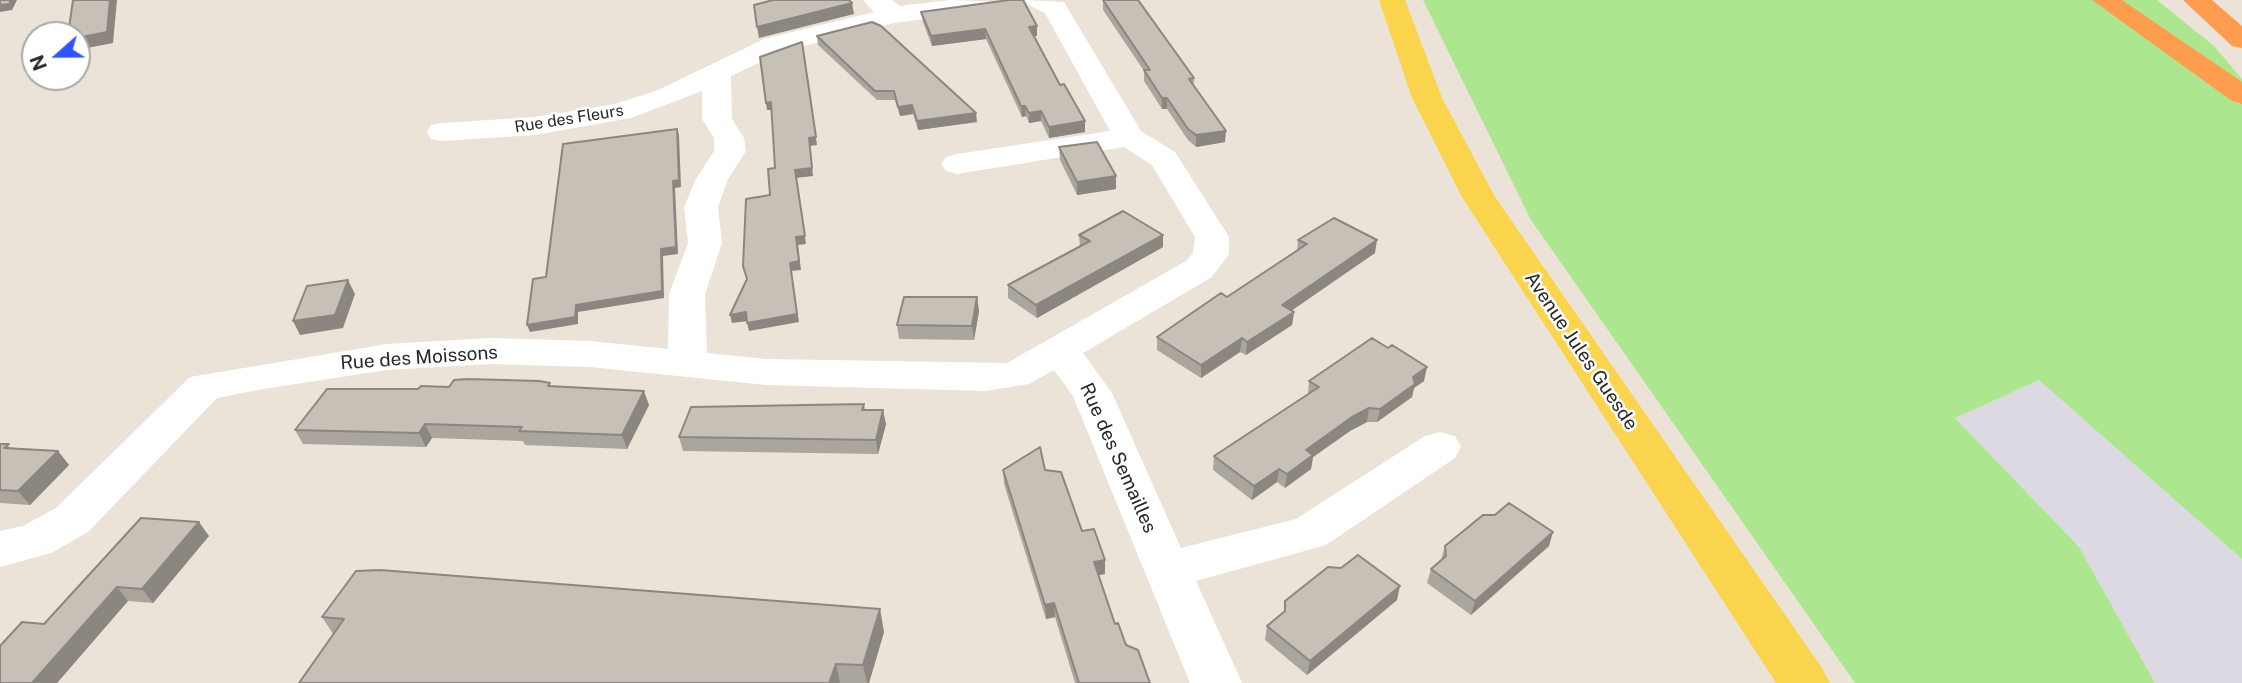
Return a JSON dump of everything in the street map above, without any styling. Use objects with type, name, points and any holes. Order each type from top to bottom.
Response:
[{"type":"highway","points":[[2105,0],[2242,95]]},
{"type":"highway","points":[[2196,0],[2242,40]]},
{"type":"main road","name":"Avenue Jules Guesde","points":[[1392,0],[1427,98],[1479,197],[1804,683]]},
{"type":"street","points":[[885,8],[1016,0]]},
{"type":"street","points":[[1038,0],[1055,8],[1129,137],[1155,152],[1170,166],[1212,237],[1211,254],[1199,269],[1060,350]]},
{"type":"street","name":"Rue des Fleurs","points":[[442,132],[535,126],[603,116],[668,96],[761,50],[885,8]]},
{"type":"street","points":[[688,364],[687,294],[705,243],[701,206],[712,179],[730,151],[729,138],[717,119],[717,71]]},
{"type":"street","points":[[957,164],[1129,137]]},
{"type":"street","name":"Rue des Moissons","points":[[0,549],[35,541],[72,520],[204,387],[353,361],[455,352],[558,352],[766,372],[1000,378],[1026,370],[1060,350]]},
{"type":"street","name":"Rue des Semailles","points":[[1060,350],[1092,393],[1216,683]]},
{"type":"street","points":[[1168,570],[1310,533],[1440,447]]},
{"type":"shaded area","points":[[2039,380],[2242,559],[2242,683],[2155,683],[2079,547],[1955,418]]},
{"type":"green space","points":[[1423,0],[2157,0],[2214,46],[2242,79],[2242,559],[2039,380],[1955,418],[2079,547],[2155,683],[1855,683],[1531,220]]},
{"type":"building","points":[[0,0],[11,0],[9,4],[0,5]]},
{"type":"building","points":[[73,0],[110,0],[107,32],[91,35],[91,21],[70,21]]},
{"type":"building","points":[[773,0],[849,0],[852,3],[757,27],[754,5]]},
{"type":"building","points":[[1023,0],[1037,26],[1029,27],[1060,85],[1064,84],[1085,121],[1049,127],[1041,111],[1029,113],[1025,106],[1021,106],[985,29],[931,36],[921,12]]},
{"type":"building","points":[[1103,0],[1138,0],[1194,78],[1189,79],[1226,131],[1196,135],[1188,129],[1167,98],[1162,98],[1144,70],[1150,70]]},
{"type":"building","points":[[872,22],[881,26],[976,113],[917,121],[912,105],[898,107],[894,91],[875,91],[817,36]]},
{"type":"building","points":[[802,42],[816,137],[809,138],[812,168],[795,170],[805,236],[796,237],[799,261],[790,263],[797,314],[747,323],[746,312],[730,315],[747,279],[743,266],[746,199],[770,195],[768,169],[775,168],[771,102],[766,103],[760,57]]},
{"type":"building","points":[[677,129],[679,180],[673,181],[676,247],[661,249],[662,291],[576,305],[575,317],[527,325],[533,279],[546,277],[563,144]]},
{"type":"building","points":[[1097,142],[1116,176],[1077,182],[1059,147]]},
{"type":"building","points":[[1123,211],[1163,235],[1036,305],[1008,285],[1090,241],[1079,235]]},
{"type":"building","points":[[1334,218],[1377,240],[1282,305],[1294,312],[1247,342],[1242,338],[1201,365],[1157,337],[1221,293],[1227,297],[1307,244],[1298,240]]},
{"type":"building","points":[[348,280],[335,315],[293,321],[307,286]]},
{"type":"building","points":[[904,297],[977,297],[972,326],[897,325]]},
{"type":"building","points":[[1372,338],[1388,348],[1392,345],[1427,367],[1413,377],[1415,384],[1380,409],[1369,408],[1352,417],[1306,450],[1313,455],[1287,474],[1279,469],[1254,486],[1214,456],[1319,387],[1309,381]]},
{"type":"building","points":[[454,380],[539,381],[550,383],[548,386],[644,391],[622,435],[519,431],[522,427],[425,424],[419,433],[295,430],[327,389],[449,387]]},
{"type":"building","points":[[864,404],[862,410],[883,410],[876,440],[679,437],[691,407]]},
{"type":"building","points":[[0,444],[9,444],[4,448],[58,451],[18,491],[0,490]]},
{"type":"building","points":[[1040,447],[1045,470],[1061,472],[1082,531],[1094,529],[1105,560],[1094,562],[1115,624],[1118,623],[1126,645],[1138,650],[1150,683],[1079,683],[1054,603],[1045,605],[1003,470]]},
{"type":"building","points":[[1509,503],[1553,532],[1475,601],[1431,569],[1446,556],[1445,546],[1483,515],[1495,515]]},
{"type":"building","points":[[141,518],[199,522],[142,589],[117,587],[32,683],[0,683],[0,646],[22,622],[44,624]]},
{"type":"building","points":[[1358,555],[1400,586],[1310,661],[1267,626],[1285,611],[1285,601],[1328,567],[1341,568]]},
{"type":"building","points":[[380,570],[880,609],[863,665],[836,664],[829,683],[299,683],[344,619],[322,617],[356,571]]}]
